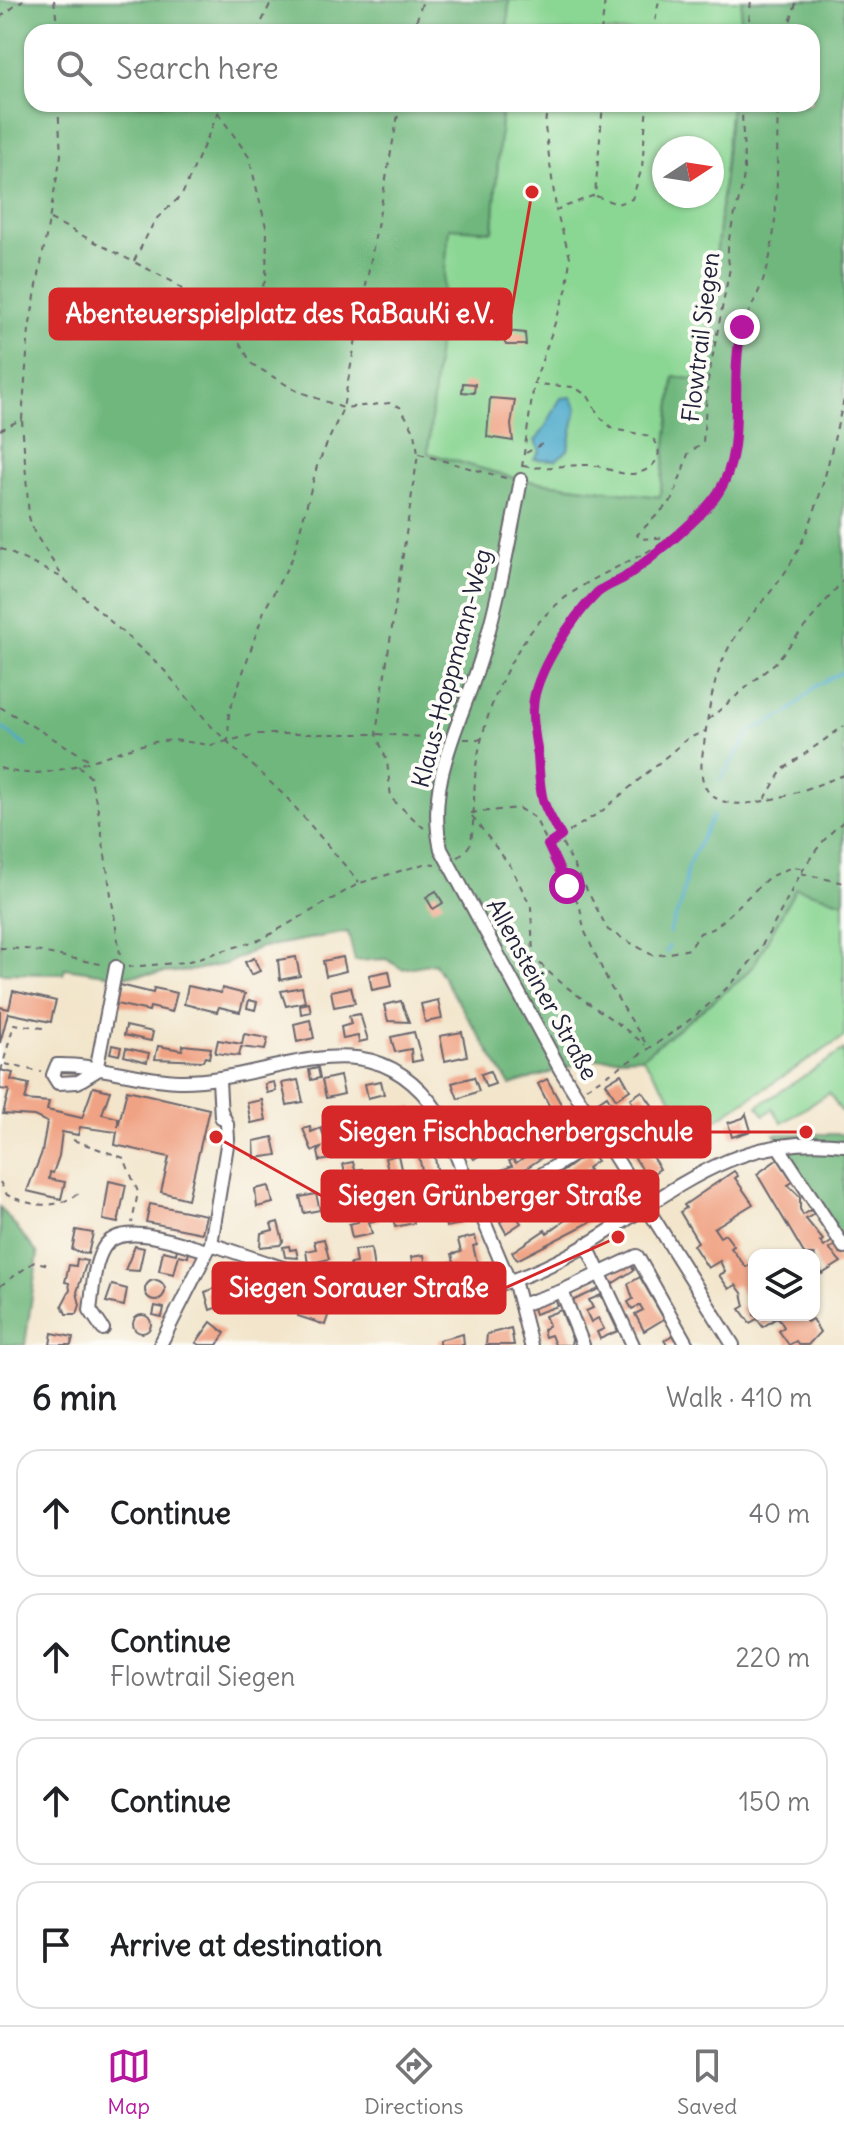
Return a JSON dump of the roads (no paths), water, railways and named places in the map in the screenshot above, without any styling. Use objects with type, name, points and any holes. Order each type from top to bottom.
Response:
[{"type":"street","name":"Klaus-Hoppmann-Weg","points":[[450,866],[441,849],[435,816],[452,738],[487,638],[520,481]]},
{"type":"street","name":"Allensteiner Straße","points":[[450,866],[576,1095],[733,1342]]},
{"type":"street","points":[[96,1071],[116,967]]},
{"type":"street","points":[[53,1075],[57,1065],[166,1080],[219,1080],[327,1055],[352,1056],[394,1070],[427,1097],[439,1114],[512,1280],[531,1345]]},
{"type":"street","points":[[160,1345],[209,1247],[227,1124],[221,1111],[219,1080]]},
{"type":"street","points":[[481,1212],[602,1137]]},
{"type":"street","points":[[103,1329],[90,1310],[101,1253],[108,1242],[130,1232],[209,1247],[316,1280],[389,1295],[461,1291],[512,1280],[586,1244],[732,1157],[778,1146],[844,1145]]},
{"type":"street","points":[[778,1146],[844,1247]]},
{"type":"street","points":[[586,1244],[633,1345]]},
{"type":"street","points":[[521,1305],[562,1291],[637,1256],[687,1345]]},
{"type":"street","points":[[562,1291],[583,1345]]},
{"type":"water","points":[[571,397],[577,408],[568,450],[556,460],[534,459],[540,451],[535,441],[561,398]]},
{"type":"waterway","points":[[720,781],[751,731],[787,714],[816,686],[844,671]]},
{"type":"waterway","points":[[0,726],[26,746]]},
{"type":"waterway","points":[[669,933],[681,904],[688,865],[713,816]]},
{"type":"waterway","points":[[666,952],[669,946]]},
{"type":"place","name":"Abenteuerspielplatz des RaBauKi e.V.","points":[[532,192]]},
{"type":"place","name":"Siegen Fischbacherbergschule","points":[[806,1132]]},
{"type":"place","name":"Siegen Grünberger Straße","points":[[216,1137]]},
{"type":"place","name":"Siegen Sorauer Straße","points":[[618,1237]]}]
